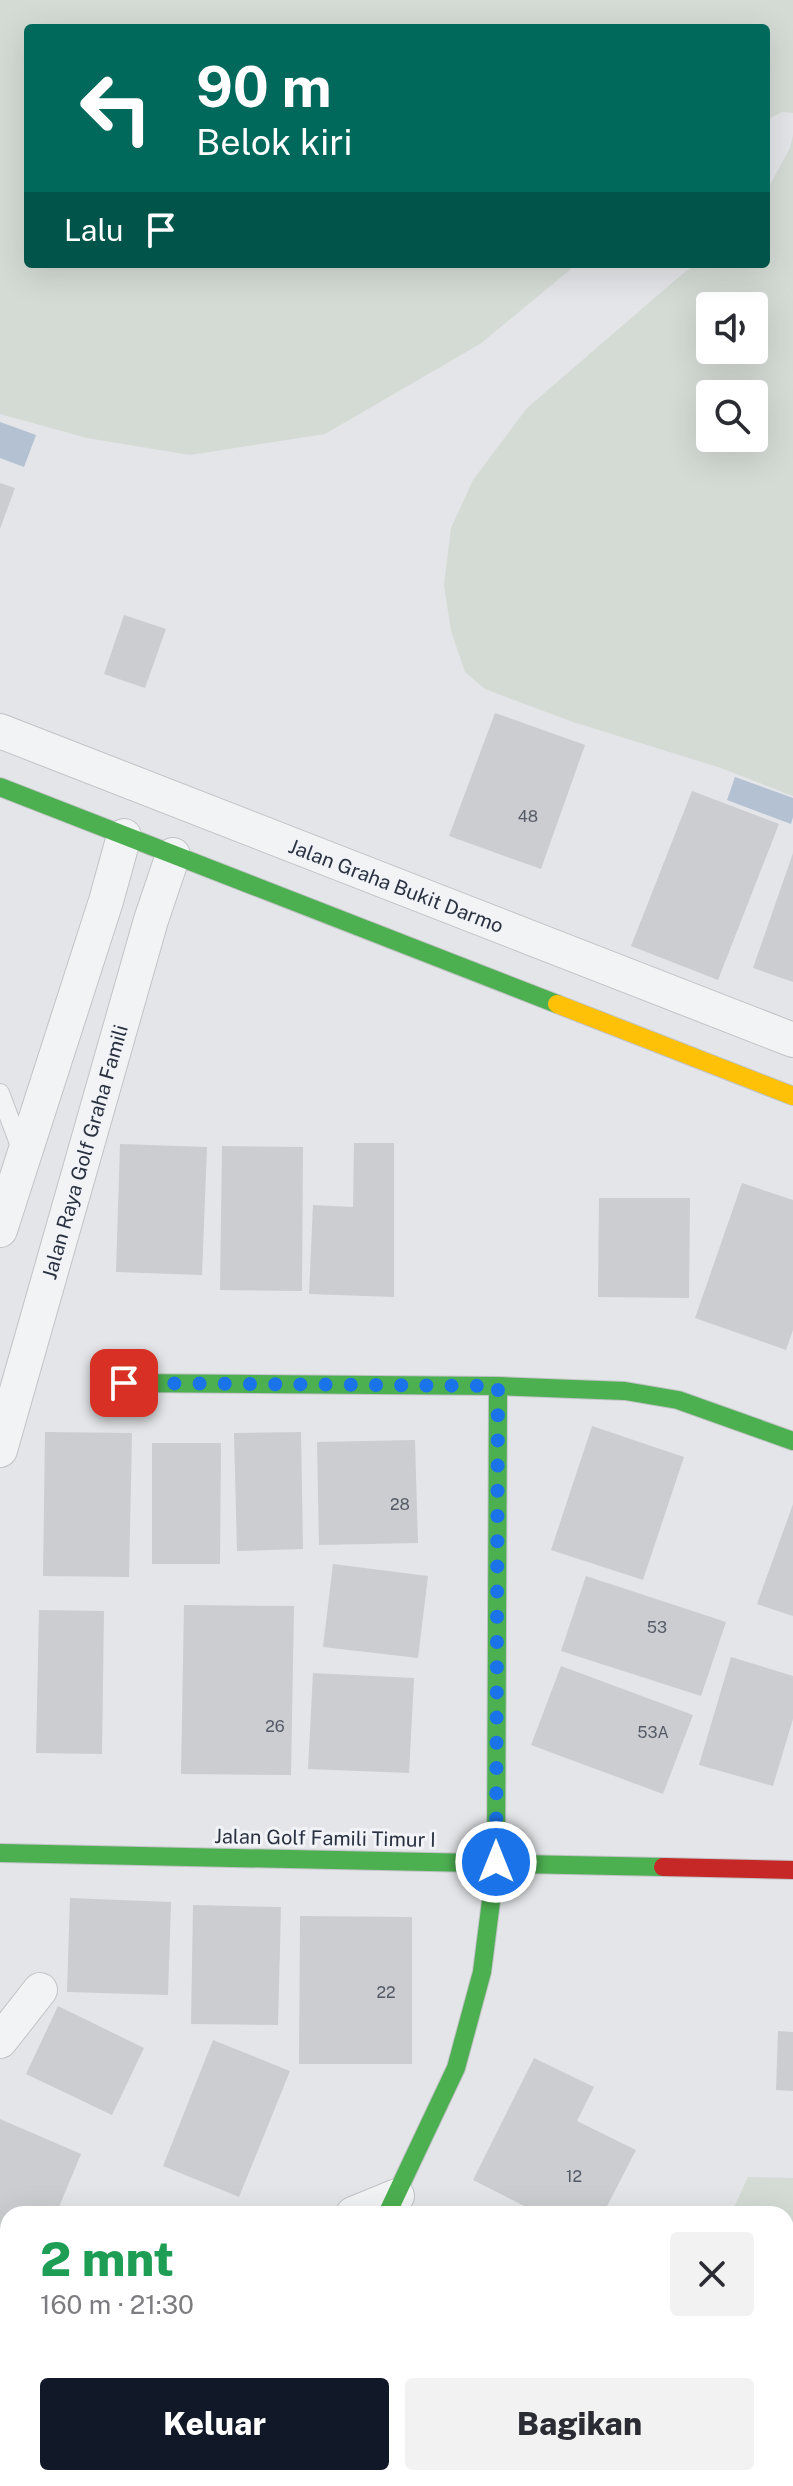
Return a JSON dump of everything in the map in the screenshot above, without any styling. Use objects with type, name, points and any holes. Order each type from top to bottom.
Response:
[{"type":"street","name":"Jalan Graha Bukit Darmo","points":[[0,731],[793,1040]]},
{"type":"street","points":[[0,787],[793,1096]]},
{"type":"street","points":[[0,1230],[124,836]]},
{"type":"street","name":"Jalan Raya Golf Graha Famili","points":[[0,1450],[147,935],[173,855]]},
{"type":"street","points":[[124,1383],[498,1386],[625,1391],[678,1400],[793,1441]]},
{"type":"street","points":[[392,2205],[456,2068],[482,1972],[496,1862],[498,1386]]},
{"type":"street","name":"Jalan Golf Famili Timur I","points":[[0,1853],[793,1870]]},
{"type":"street","points":[[0,2041],[40,1990]]},
{"type":"lane","points":[[0,1093],[24,1156]]},
{"type":"shaded area","points":[[0,0],[793,0],[793,113],[782,112],[770,118],[770,24],[24,24],[24,268],[572,268],[480,344],[325,434],[190,455],[87,438],[0,414]]},
{"type":"shaded area","points":[[793,135],[793,796],[721,768],[573,722],[485,689],[465,672],[451,631],[444,585],[451,528],[473,480],[527,408],[691,268],[770,268],[770,185],[790,148]]},
{"type":"shaded area","points":[[748,2177],[793,2178],[793,2206],[735,2206]]},
{"type":"water","points":[[0,422],[36,435],[24,467],[0,458]]},
{"type":"water","points":[[735,777],[793,798],[791,824],[727,800]]},
{"type":"building","points":[[0,483],[15,488],[0,529]]},
{"type":"building","points":[[124,615],[166,629],[145,688],[104,674]]},
{"type":"building","points":[[495,713],[585,745],[541,869],[449,836]]},
{"type":"building","points":[[692,791],[779,824],[718,980],[631,946]]},
{"type":"building","points":[[793,853],[793,982],[753,968]]},
{"type":"building","points":[[354,1143],[394,1143],[394,1297],[309,1294],[313,1205],[353,1207]]},
{"type":"building","points":[[120,1144],[207,1147],[202,1275],[116,1272]]},
{"type":"building","points":[[222,1146],[303,1147],[302,1291],[220,1290]]},
{"type":"building","points":[[742,1183],[793,1200],[793,1330],[786,1350],[695,1318]]},
{"type":"building","points":[[599,1198],[690,1198],[689,1298],[598,1297]]},
{"type":"building","points":[[592,1426],[684,1457],[643,1580],[551,1550]]},
{"type":"building","points":[[45,1432],[132,1433],[129,1577],[43,1576]]},
{"type":"building","points":[[301,1432],[303,1549],[237,1551],[234,1433]]},
{"type":"building","points":[[415,1440],[418,1543],[319,1545],[317,1442]]},
{"type":"building","points":[[152,1443],[221,1443],[220,1564],[152,1564]]},
{"type":"building","points":[[793,1504],[793,1616],[757,1604]]},
{"type":"building","points":[[333,1564],[428,1576],[418,1658],[323,1647]]},
{"type":"building","points":[[586,1576],[726,1622],[701,1696],[561,1651]]},
{"type":"building","points":[[184,1605],[294,1606],[291,1775],[181,1774]]},
{"type":"building","points":[[39,1610],[104,1611],[102,1754],[36,1753]]},
{"type":"building","points":[[731,1657],[793,1676],[793,1719],[773,1786],[699,1765]]},
{"type":"building","points":[[561,1666],[693,1715],[663,1794],[531,1745]]},
{"type":"building","points":[[313,1673],[414,1678],[409,1773],[308,1769]]},
{"type":"building","points":[[70,1898],[171,1902],[168,1995],[67,1992]]},
{"type":"building","points":[[193,1905],[281,1907],[278,2025],[191,2024]]},
{"type":"building","points":[[300,1916],[412,1917],[412,2064],[299,2064]]},
{"type":"building","points":[[58,2006],[144,2048],[112,2115],[26,2074]]},
{"type":"building","points":[[778,2031],[793,2032],[793,2091],[776,2090]]},
{"type":"building","points":[[213,2040],[290,2071],[239,2197],[163,2166]]},
{"type":"building","points":[[534,2058],[594,2087],[577,2121],[636,2150],[607,2206],[524,2206],[473,2180]]},
{"type":"building","points":[[0,2119],[81,2154],[59,2206],[0,2206]]},
{"type":"traffic: fast","points":[[0,787],[557,1004]]},
{"type":"traffic: fast","points":[[124,1383],[498,1386],[625,1391],[678,1400],[793,1441]]},
{"type":"traffic: fast","points":[[391,2206],[456,2068],[482,1972],[496,1862],[498,1386]]},
{"type":"traffic: fast","points":[[0,1853],[663,1867]]},
{"type":"traffic: slow","points":[[557,1004],[793,1096]]},
{"type":"traffic: jam","points":[[663,1867],[793,1870]]},
{"type":"route","points":[[124,1383],[498,1386],[496,1862]]}]
